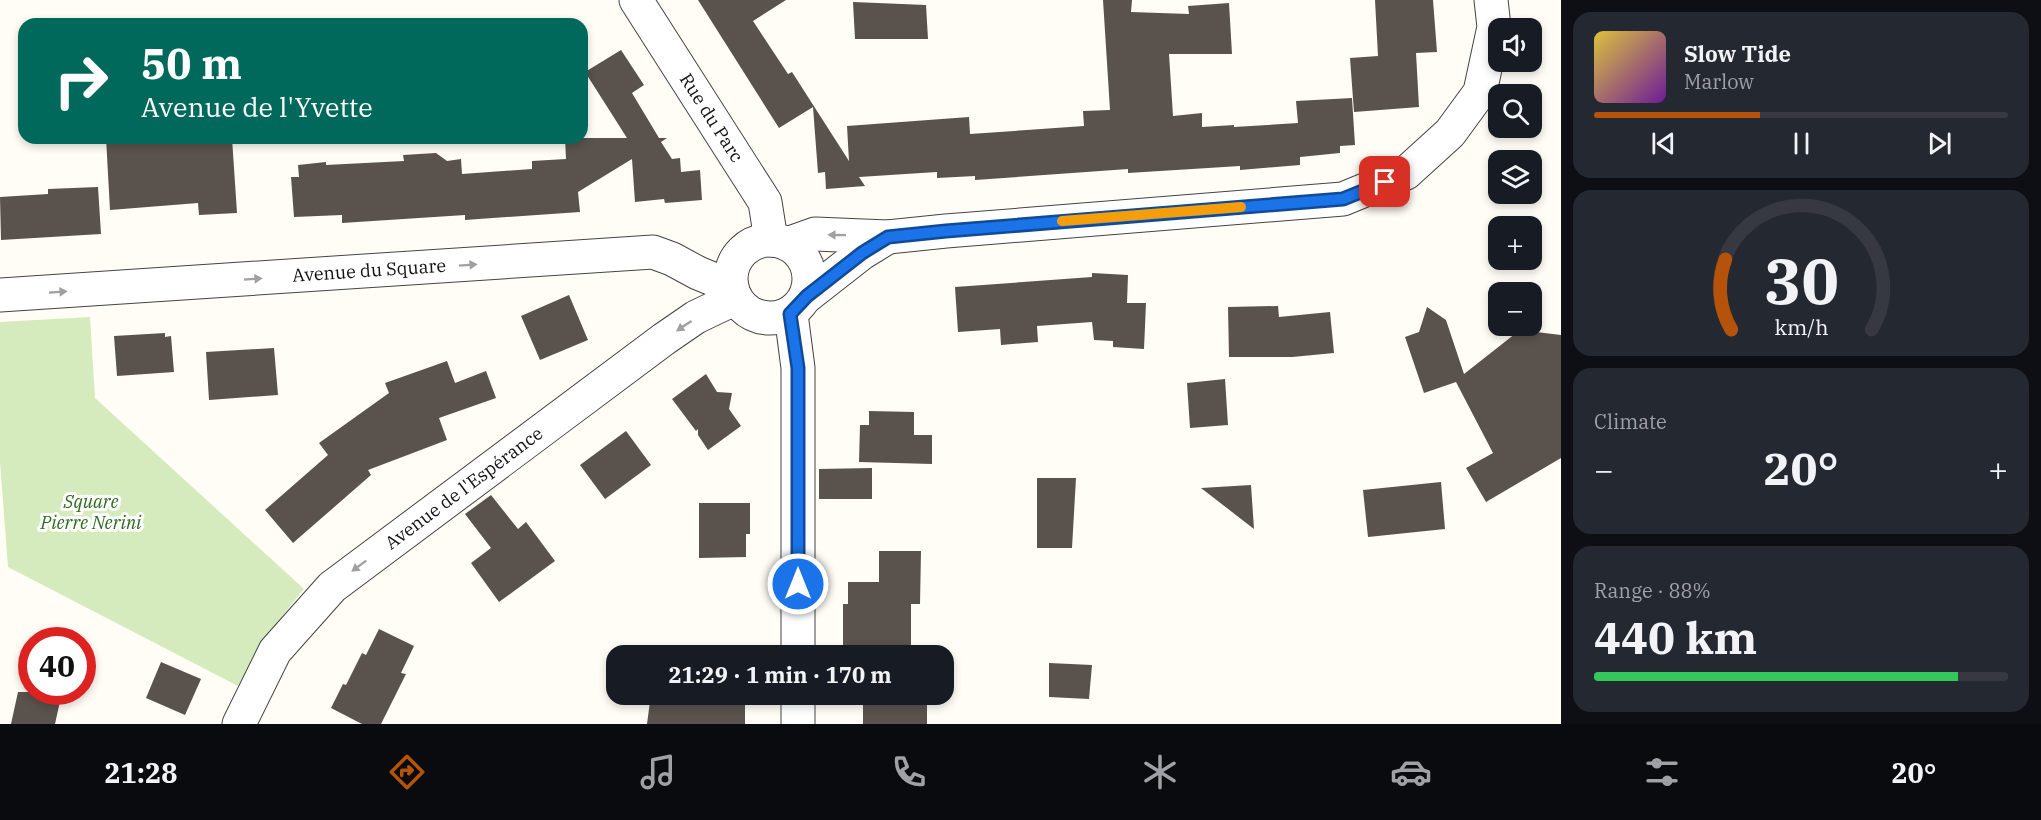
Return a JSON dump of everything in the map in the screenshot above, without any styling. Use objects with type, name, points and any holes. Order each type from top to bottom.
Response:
[{"type":"street","name":"Rue du Parc","points":[[636,0],[765,202],[779,242]]},
{"type":"street","points":[[888,237],[862,253],[799,305],[770,319],[750,313],[734,292],[732,269],[740,254],[754,243],[779,242],[815,234],[888,237],[1343,199],[1406,173],[1450,134],[1479,92],[1494,27],[1491,0]]},
{"type":"street","points":[[779,242],[803,257],[810,276],[799,305],[798,645]]},
{"type":"street","name":"Avenue du Square","points":[[0,295],[653,252],[672,259],[734,292]]},
{"type":"street","name":"Avenue de l'Espérance","points":[[239,724],[275,651],[332,586],[664,339],[734,292]]},
{"type":"street","points":[[798,705],[798,724]]},
{"type":"green space","name":"Square Pierre Nerini","points":[[90,317],[95,398],[304,589],[268,636],[238,686],[8,567],[0,461],[0,322]]},
{"type":"building","points":[[698,0],[786,0],[753,21],[788,74],[792,72],[849,161],[847,126],[969,117],[970,134],[1084,126],[1083,111],[1110,110],[1103,0],[1132,0],[1131,12],[1189,14],[1188,6],[1229,3],[1232,54],[1169,54],[1173,116],[1202,113],[1202,127],[1298,123],[1296,101],[1352,98],[1355,145],[1340,146],[1340,153],[1300,157],[1300,165],[1240,170],[1240,166],[1128,173],[1128,169],[975,180],[975,176],[937,178],[937,172],[859,177],[865,186],[826,189],[825,172],[818,173],[813,107],[779,128]]},
{"type":"building","points":[[1375,0],[1433,0],[1437,52],[1416,53],[1419,107],[1354,112],[1350,58],[1378,56]]},
{"type":"building","points":[[853,2],[926,5],[928,39],[855,39]]},
{"type":"building","points":[[621,50],[644,85],[632,93],[659,138],[667,138],[661,142],[672,159],[680,158],[681,172],[700,170],[702,200],[665,203],[664,199],[635,202],[632,159],[578,192],[580,212],[465,220],[465,215],[342,223],[342,215],[294,217],[291,177],[299,177],[298,165],[326,162],[326,165],[404,161],[403,155],[436,153],[447,161],[461,159],[462,174],[532,169],[532,161],[566,159],[565,144],[588,144],[588,138],[627,138],[588,77],[588,70]]},
{"type":"building","points":[[106,144],[232,144],[237,213],[199,215],[198,203],[110,210]]},
{"type":"building","points":[[98,187],[101,234],[1,240],[0,197],[48,194],[48,189]]},
{"type":"building","points":[[1092,273],[1128,275],[1127,303],[1146,303],[1144,349],[1113,347],[1113,341],[1094,340],[1092,322],[1037,326],[1038,342],[1001,345],[1000,329],[958,332],[955,287],[1092,277]]},
{"type":"building","points":[[569,295],[588,340],[540,360],[521,316]]},
{"type":"building","points":[[1278,306],[1279,317],[1330,312],[1334,353],[1292,357],[1229,357],[1228,307]]},
{"type":"building","points":[[1427,307],[1446,320],[1464,374],[1512,336],[1542,336],[1542,333],[1561,335],[1561,458],[1486,502],[1466,468],[1493,453],[1456,382],[1424,393],[1405,337],[1419,332]]},
{"type":"building","points":[[165,333],[165,337],[171,336],[174,372],[117,376],[114,336]]},
{"type":"building","points":[[274,348],[278,395],[209,400],[206,352]]},
{"type":"building","points":[[447,361],[455,383],[486,371],[496,398],[439,418],[447,440],[368,470],[371,475],[293,543],[265,510],[328,455],[319,443],[389,393],[385,383]]},
{"type":"building","points":[[706,374],[717,392],[732,393],[729,409],[741,426],[708,450],[698,435],[698,429],[696,431],[672,399]]},
{"type":"building","points":[[1225,379],[1228,425],[1190,428],[1187,383]]},
{"type":"building","points":[[869,411],[914,412],[914,435],[932,435],[932,464],[859,462],[860,425],[869,425]]},
{"type":"building","points":[[626,431],[651,465],[605,499],[580,465]]},
{"type":"building","points":[[872,468],[872,499],[819,499],[819,469]]},
{"type":"building","points":[[1037,478],[1076,478],[1072,548],[1037,548]]},
{"type":"building","points":[[1441,482],[1445,529],[1368,537],[1363,490]]},
{"type":"building","points":[[1251,485],[1254,529],[1201,488]]},
{"type":"building","points":[[491,495],[518,529],[526,522],[555,561],[499,602],[471,563],[491,548],[465,514]]},
{"type":"building","points":[[699,503],[750,503],[750,534],[746,534],[746,557],[699,558]]},
{"type":"building","points":[[879,551],[921,551],[920,604],[911,604],[911,645],[843,645],[843,604],[848,604],[848,582],[879,582]]},
{"type":"building","points":[[379,629],[414,646],[401,673],[406,674],[381,724],[362,724],[331,708],[362,653],[366,655]]},
{"type":"building","points":[[161,662],[201,679],[185,715],[146,698]]},
{"type":"building","points":[[1049,663],[1092,665],[1089,699],[1049,697]]},
{"type":"building","points":[[18,692],[18,705],[59,705],[55,724],[11,724]]},
{"type":"building","points":[[650,705],[745,705],[745,724],[647,724]]},
{"type":"building","points":[[863,705],[927,705],[927,724],[863,724]]},
{"type":"slow traffic","points":[[1062,221],[1241,207]]},
{"type":"route","points":[[798,584],[798,368],[790,314],[807,296],[862,253],[888,237],[1343,199],[1385,182]]}]
